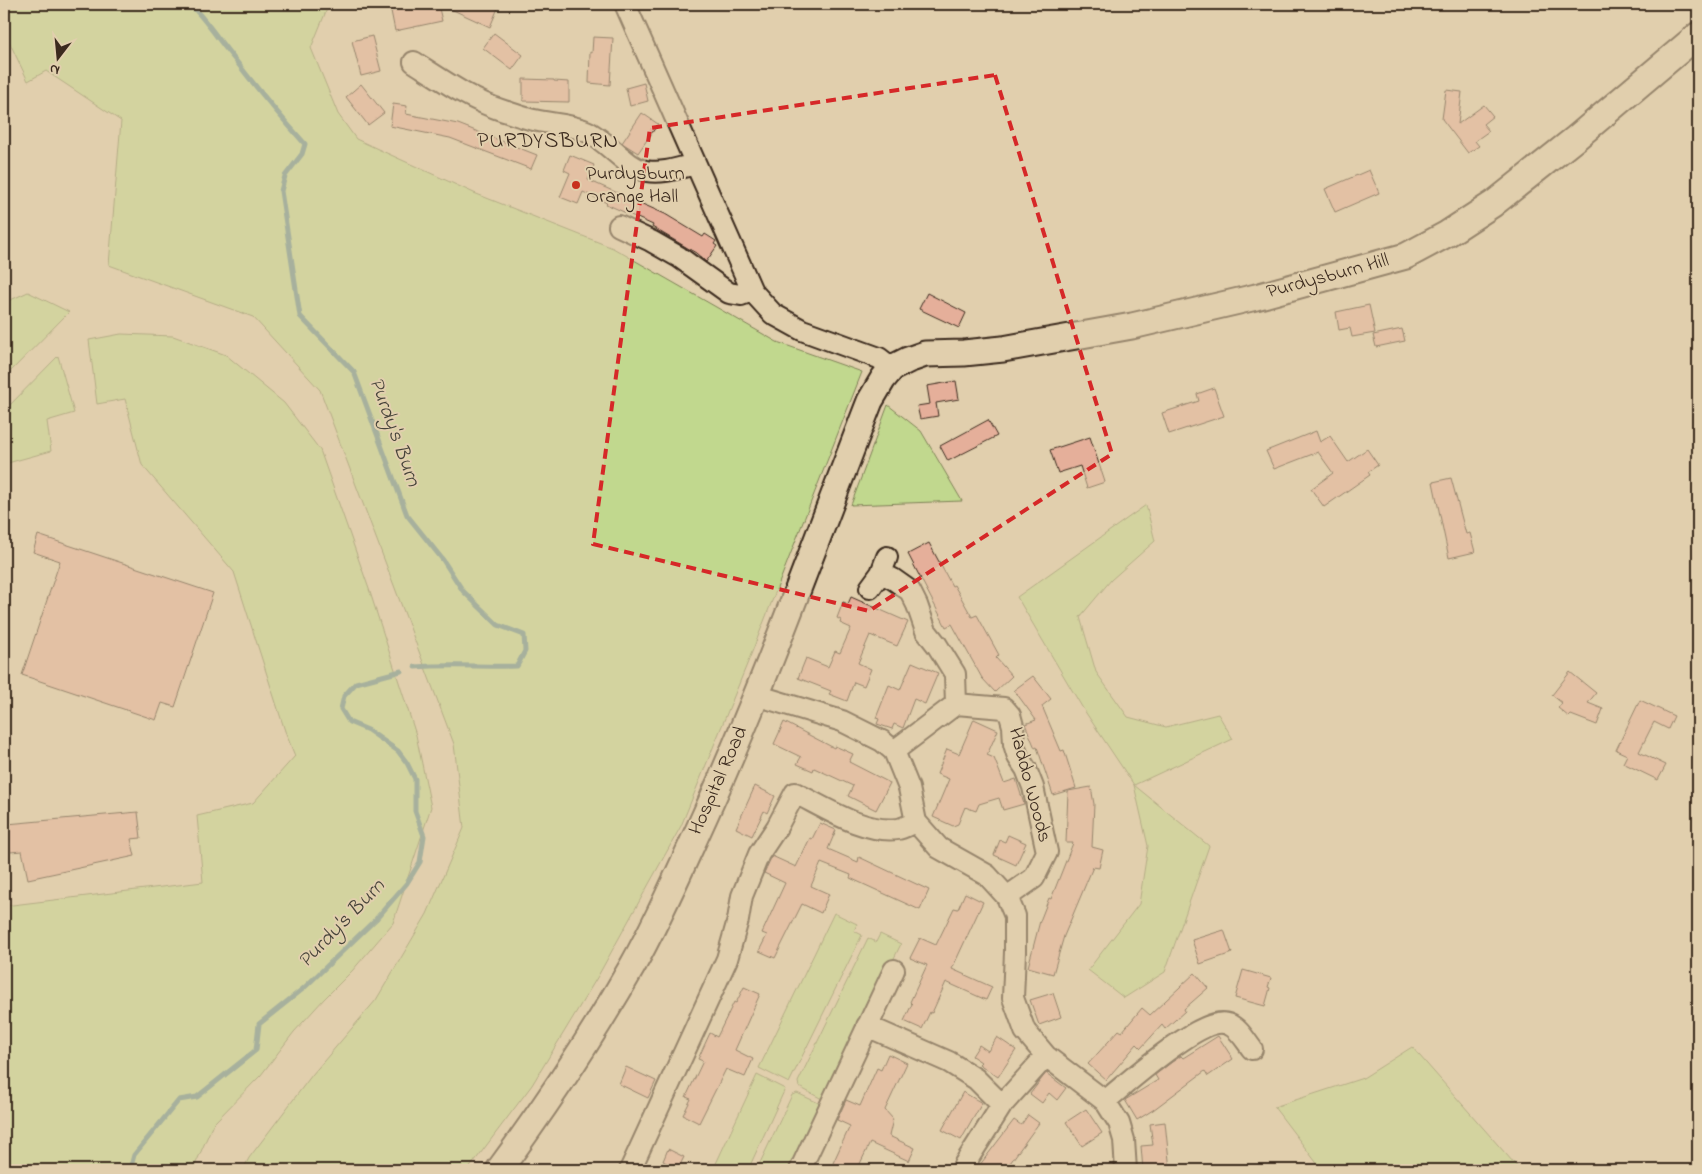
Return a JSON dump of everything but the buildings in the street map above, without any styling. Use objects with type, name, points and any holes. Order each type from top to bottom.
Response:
[{"type":"main road","name":"Purdysburn Hill","points":[[892,368],[925,354],[1003,349],[1132,326],[1256,297],[1406,256],[1447,234],[1493,204],[1576,138],[1698,35]]},
{"type":"main road","name":"Hospital Road","points":[[499,1170],[580,1054],[634,963],[680,870],[727,767],[870,401],[882,379],[892,368]]},
{"type":"street","points":[[625,4],[752,291],[773,314],[802,330],[879,358],[892,368]]},
{"type":"street","points":[[414,62],[471,97],[502,111],[534,120],[568,125],[585,131],[597,137],[634,167],[647,171],[668,171],[695,164]]},
{"type":"street","points":[[618,226],[651,241],[679,257],[729,293],[741,295],[752,291]]},
{"type":"street","points":[[879,573],[910,591],[926,631],[938,646],[954,674],[956,704],[894,751]]},
{"type":"street","points":[[756,695],[842,721],[882,741],[894,751],[909,788],[916,822],[939,848],[987,875],[1008,897],[1015,916],[1013,998],[1025,1031],[1046,1056],[1105,1101],[1119,1123],[1124,1140],[1126,1170]]},
{"type":"street","name":"Haddo Woods","points":[[956,704],[1004,708],[1010,715],[1018,757],[1026,769],[1033,787],[1047,852],[1034,878],[1008,897]]},
{"type":"street","points":[[630,1170],[727,959],[738,920],[742,896],[759,854],[777,827],[794,793],[857,823],[880,829],[899,829],[916,822]]},
{"type":"street","points":[[800,1170],[894,970]]},
{"type":"street","points":[[1105,1101],[1166,1051],[1194,1034],[1218,1023],[1228,1024],[1239,1031],[1252,1049]]},
{"type":"street","points":[[867,1026],[950,1062],[976,1079],[1002,1105]]},
{"type":"street","points":[[962,1170],[1002,1105],[1046,1056]]},
{"type":"highlighted area","points":[[995,75],[1112,454],[869,611],[593,544],[650,128]]},
{"type":"green space","points":[[4,4],[329,4],[311,48],[338,114],[356,139],[474,193],[613,248],[777,342],[862,372],[750,657],[681,826],[598,976],[532,1085],[468,1170],[243,1170],[249,1158],[312,1075],[376,1000],[427,914],[464,828],[454,744],[320,390],[253,317],[109,265],[121,121],[46,71],[28,81],[4,31]]},
{"type":"green space","points":[[28,292],[69,312],[4,378],[4,303]]},
{"type":"green space","points":[[121,334],[173,336],[226,355],[284,403],[320,450],[369,589],[416,735],[431,807],[393,923],[352,971],[294,1032],[261,1075],[213,1124],[193,1170],[4,1170],[4,906],[203,882],[197,816],[253,803],[295,756],[285,731],[234,572],[142,465],[125,399],[97,404],[89,340]]},
{"type":"green space","points":[[58,356],[74,413],[47,421],[51,451],[4,464],[4,411]]},
{"type":"green space","points":[[888,405],[921,431],[962,501],[851,505]]},
{"type":"green space","points":[[1146,505],[1155,541],[1111,580],[1080,617],[1096,672],[1128,717],[1166,727],[1218,714],[1233,739],[1134,785],[1082,707],[1017,597]]},
{"type":"green space","points":[[1134,785],[1209,846],[1165,972],[1124,998],[1088,970],[1139,904],[1148,846]]},
{"type":"green space","points":[[834,913],[857,924],[854,931],[862,935],[789,1083],[759,1068]]},
{"type":"green space","points":[[880,934],[901,944],[824,1100],[799,1087],[798,1082],[868,938],[876,942]]},
{"type":"green space","points":[[1412,1047],[1520,1170],[1322,1170],[1274,1107],[1363,1078]]},
{"type":"green space","points":[[757,1075],[785,1089],[748,1170],[713,1170]]},
{"type":"green space","points":[[797,1093],[823,1105],[792,1170],[771,1170],[759,1165],[792,1095]]},
{"type":"waterway","name":"Purdy's Burn","points":[[190,4],[208,24],[261,93],[305,144],[302,154],[285,176],[281,191],[300,316],[354,372],[407,515],[443,560],[463,591],[498,625],[524,635],[525,651],[517,666],[415,667]]},
{"type":"waterway","name":"Purdy's Burn","points":[[130,1170],[134,1155],[179,1100],[197,1097],[256,1050],[259,1024],[304,988],[376,919],[407,883],[420,862],[424,836],[415,811],[415,779],[407,763],[398,751],[368,730],[349,722],[341,709],[344,696],[356,683],[401,671]]},
{"type":"place","name":"Purdysburn Orange Hall","points":[[576,185]]},
{"type":"district","name":"PURDYSBURN","points":[[548,142]]}]
